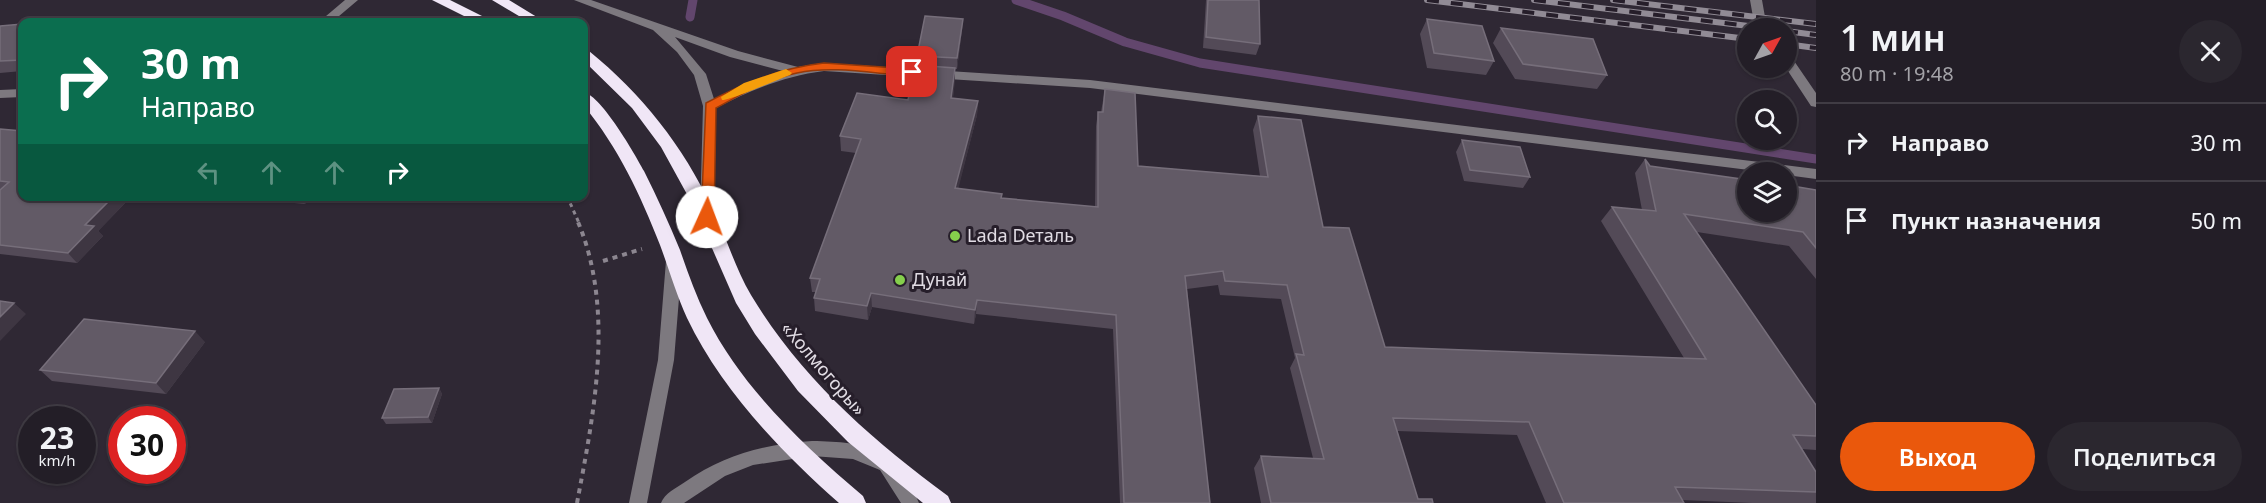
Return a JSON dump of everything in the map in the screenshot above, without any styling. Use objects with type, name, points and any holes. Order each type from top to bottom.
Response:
[{"type":"highway","points":[[439,0],[478,18]]},
{"type":"highway","points":[[499,0],[531,18]]},
{"type":"highway","name":"«Холмогоры»","points":[[588,57],[612,78],[651,120],[707,217],[742,296],[771,343],[825,408],[887,465],[940,503]]},
{"type":"highway","points":[[588,103],[629,161],[651,203],[702,328],[739,382],[798,448],[855,503]]},
{"type":"street","points":[[330,18],[352,0]]},
{"type":"street","points":[[580,0],[734,54],[795,70]]},
{"type":"street","points":[[1756,0],[1760,18]]},
{"type":"street","points":[[657,27],[681,49],[700,74],[710,106],[707,217]]},
{"type":"street","points":[[710,106],[748,86],[795,70],[824,67],[1090,84],[1816,174]]},
{"type":"street","points":[[1797,74],[1816,103]]},
{"type":"street","points":[[0,94],[18,93]]},
{"type":"street","points":[[638,503],[666,360],[674,258]]},
{"type":"street","points":[[670,503],[708,475],[736,462],[763,453],[798,448],[857,453],[887,465],[910,503]]},
{"type":"path","points":[[570,201],[577,215],[590,257],[598,303],[597,372],[577,503]]},
{"type":"path","points":[[603,261],[647,248]]},
{"type":"building","points":[[1208,0],[1259,0],[1260,44],[1206,37]]},
{"type":"building","points":[[925,16],[963,19],[957,58],[917,56]]},
{"type":"building","points":[[1427,19],[1482,26],[1494,61],[1434,53]]},
{"type":"building","points":[[18,24],[18,60],[0,61],[0,26]]},
{"type":"building","points":[[1501,28],[1593,39],[1607,75],[1523,64]]},
{"type":"building","points":[[915,65],[955,68],[951,98],[978,101],[955,188],[1002,194],[1001,198],[1098,207],[1098,112],[1103,112],[1105,89],[1135,93],[1138,166],[1268,177],[1258,116],[1301,120],[1323,227],[1349,228],[1385,347],[1706,359],[1612,207],[1656,211],[1645,159],[1650,166],[1737,178],[1737,222],[1797,222],[1797,187],[1816,190],[1816,248],[1803,232],[1684,214],[1816,405],[1816,436],[1793,435],[1816,472],[1816,492],[1675,487],[1684,503],[1564,503],[1529,422],[1393,418],[1418,499],[1432,499],[1433,503],[1271,503],[1261,456],[1324,459],[1296,354],[1304,355],[1287,285],[1225,281],[1223,271],[1185,276],[1210,503],[1124,503],[1116,315],[977,300],[975,310],[871,293],[867,306],[814,298],[820,279],[810,278],[861,139],[840,136],[857,93],[908,100]]},
{"type":"building","points":[[0,129],[18,131],[18,201],[109,201],[85,225],[94,226],[68,253],[0,245],[0,190],[9,182],[0,181]]},
{"type":"building","points":[[1462,140],[1520,147],[1530,177],[1470,170]]},
{"type":"building","points":[[0,301],[14,303],[0,317]]},
{"type":"building","points":[[84,319],[195,331],[156,383],[40,370]]},
{"type":"building","points":[[439,388],[428,417],[382,418],[394,389]]},
{"type":"waterway","points":[[690,17],[693,0]]},
{"type":"waterway","points":[[1016,0],[1063,16],[1125,42],[1200,63],[1816,159]]},
{"type":"railway","points":[[1427,0],[1737,38]]},
{"type":"railway","points":[[1534,0],[1737,25]]},
{"type":"railway","points":[[1613,0],[1816,24]]},
{"type":"railway","points":[[1797,32],[1816,35]]},
{"type":"railway","points":[[1797,45],[1816,48]]},
{"type":"slow traffic","points":[[727,97],[748,86],[786,73]]},
{"type":"place","name":"Lada Dеталь","points":[[955,236]]},
{"type":"place","name":"Дунай","points":[[900,280]]},
{"type":"route","points":[[707,217],[710,106],[748,86],[795,70],[824,67],[912,72]]}]
